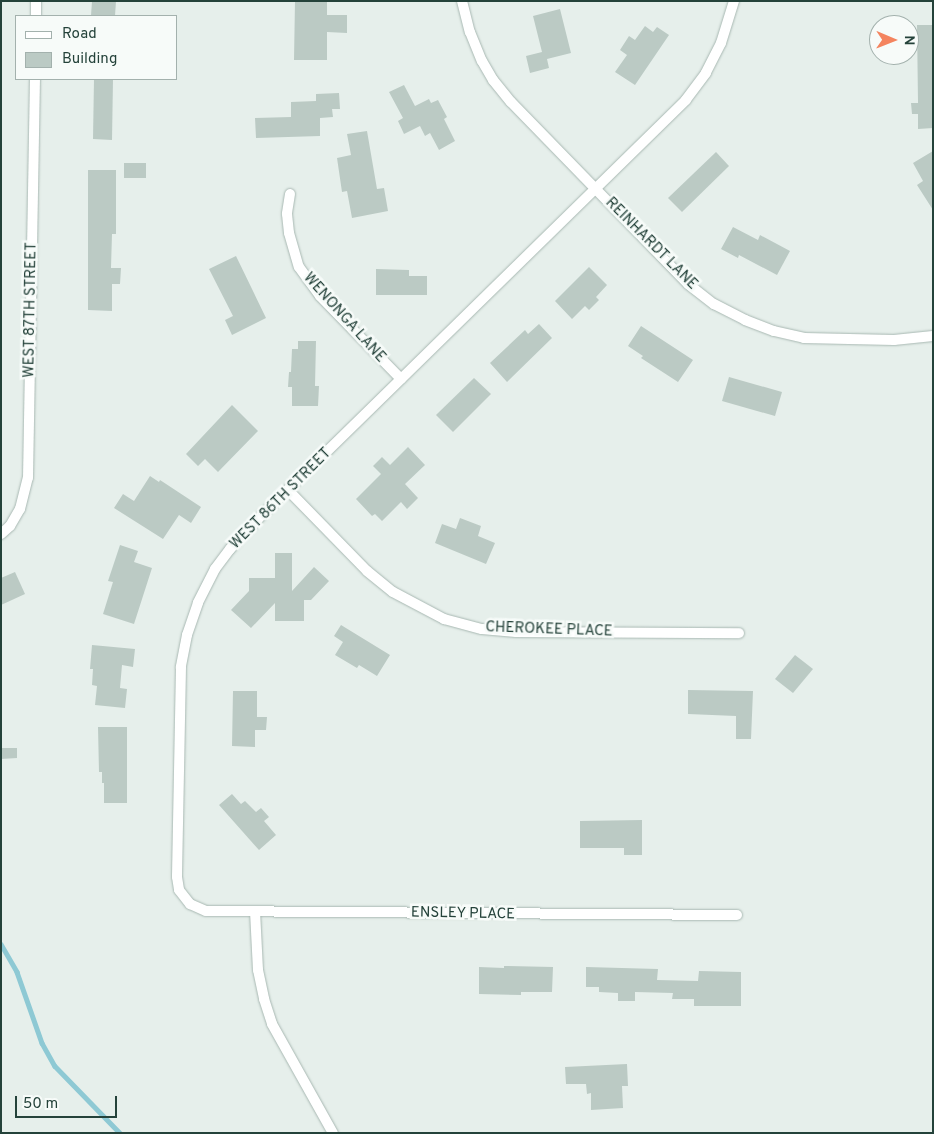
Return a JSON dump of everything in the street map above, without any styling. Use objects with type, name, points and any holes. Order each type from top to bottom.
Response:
[{"type":"street","points":[[36,1],[36,15]]},
{"type":"street","name":"REINHARDT LANE","points":[[462,1],[470,32],[493,80],[511,102],[688,284],[714,304],[745,320],[774,331],[804,338],[894,340],[933,336]]},
{"type":"street","name":"WEST 86TH STREET","points":[[190,904],[179,890],[177,877],[181,667],[187,634],[198,603],[215,569],[230,549],[288,490],[596,190],[691,94],[706,73],[721,43],[734,1]]},
{"type":"street","name":"WEST 87TH STREET","points":[[1,534],[10,526],[20,509],[28,478],[35,80]]},
{"type":"street","name":"WENONGA LANE","points":[[290,194],[287,214],[289,233],[299,267],[320,296],[401,379]]},
{"type":"street","name":"CHEROKEE PLACE","points":[[288,490],[367,571],[393,592],[444,619],[482,629],[516,632],[739,633]]},
{"type":"street","name":"ENSLEY PLACE","points":[[190,904],[206,910],[255,911],[737,915]]},
{"type":"street","points":[[255,911],[258,970],[266,1007],[282,1042],[333,1133]]},
{"type":"building","points":[[92,1],[116,1],[115,15],[91,15]]},
{"type":"building","points":[[295,1],[327,1],[327,15],[347,15],[347,33],[327,32],[327,60],[294,60]]},
{"type":"building","points":[[560,9],[571,53],[547,59],[549,68],[530,73],[526,56],[542,52],[533,16]]},
{"type":"building","points":[[919,25],[933,25],[933,128],[918,129],[918,114],[912,114],[911,103],[918,103]]},
{"type":"building","points":[[645,26],[653,32],[657,27],[669,35],[635,85],[615,72],[627,55],[620,50],[629,36],[635,40]]},
{"type":"building","points":[[94,80],[113,80],[112,140],[93,139]]},
{"type":"building","points":[[404,85],[415,106],[429,99],[431,103],[438,100],[447,117],[444,119],[455,141],[439,150],[430,133],[425,136],[420,126],[404,134],[398,121],[403,118],[389,92]]},
{"type":"building","points":[[339,93],[340,109],[332,109],[333,117],[320,118],[320,136],[256,138],[255,118],[291,117],[291,102],[316,101],[316,94]]},
{"type":"building","points":[[367,131],[377,189],[384,188],[388,211],[352,218],[347,191],[342,192],[337,158],[351,155],[347,134]]},
{"type":"building","points":[[933,151],[933,210],[917,185],[923,181],[913,163]]},
{"type":"building","points":[[716,152],[729,166],[682,212],[668,198]]},
{"type":"building","points":[[124,163],[146,163],[146,178],[124,178]]},
{"type":"building","points":[[88,170],[116,170],[116,234],[112,234],[111,268],[121,268],[120,284],[112,284],[112,311],[88,310]]},
{"type":"building","points":[[733,227],[758,240],[760,235],[790,251],[777,275],[739,255],[738,258],[721,249]]},
{"type":"building","points":[[236,256],[266,318],[232,335],[225,320],[233,316],[209,269]]},
{"type":"building","points":[[589,267],[607,285],[596,297],[599,300],[589,310],[585,306],[572,319],[555,301]]},
{"type":"building","points":[[376,269],[409,270],[409,276],[427,276],[427,295],[376,295]]},
{"type":"building","points":[[539,324],[552,338],[507,382],[490,363],[525,330],[528,334]]},
{"type":"building","points":[[641,326],[693,360],[678,382],[641,358],[643,356],[628,346]]},
{"type":"building","points":[[298,341],[316,341],[315,386],[319,386],[318,406],[292,406],[292,387],[288,387],[289,372],[291,372],[292,349],[298,349]]},
{"type":"building","points":[[729,377],[782,392],[775,416],[722,401]]},
{"type":"building","points":[[474,378],[491,394],[453,432],[436,415]]},
{"type":"building","points":[[232,405],[258,431],[218,472],[205,459],[198,466],[186,454]]},
{"type":"building","points":[[408,447],[425,465],[405,484],[418,498],[407,509],[401,502],[382,521],[375,514],[372,516],[356,499],[381,474],[373,466],[382,457],[390,465]]},
{"type":"building","points":[[150,476],[159,482],[160,480],[201,507],[191,523],[179,515],[163,539],[114,508],[123,494],[134,501]]},
{"type":"building","points":[[460,518],[481,526],[478,536],[495,543],[486,564],[435,543],[442,524],[456,529]]},
{"type":"building","points":[[120,545],[138,551],[134,562],[152,568],[134,624],[103,614],[113,582],[108,581]]},
{"type":"building","points":[[275,553],[292,553],[292,591],[314,567],[329,581],[311,600],[304,600],[304,621],[275,621],[275,603],[251,628],[231,610],[249,591],[249,578],[275,578]]},
{"type":"building","points":[[15,572],[25,594],[1,605],[1,578]]},
{"type":"building","points":[[341,625],[390,655],[377,676],[359,665],[357,668],[335,655],[343,642],[334,636]]},
{"type":"building","points":[[92,645],[135,649],[133,667],[122,665],[120,688],[127,689],[125,708],[95,705],[97,686],[92,685],[93,669],[90,669]]},
{"type":"building","points":[[795,655],[813,669],[793,693],[775,679]]},
{"type":"building","points":[[688,690],[753,691],[751,739],[736,739],[736,716],[688,714]]},
{"type":"building","points":[[233,691],[257,691],[257,717],[267,717],[266,730],[255,730],[255,747],[232,746]]},
{"type":"building","points":[[98,727],[127,727],[127,803],[104,803],[104,783],[102,783],[102,772],[99,772]]},
{"type":"building","points":[[1,748],[17,748],[17,758],[1,759]]},
{"type":"building","points":[[232,794],[241,804],[245,801],[256,812],[261,808],[269,817],[264,821],[276,835],[259,850],[219,805]]},
{"type":"building","points":[[642,820],[642,855],[624,855],[624,848],[580,848],[580,821]]},
{"type":"building","points":[[504,966],[553,967],[552,992],[521,992],[521,995],[479,994],[479,967],[504,968]]},
{"type":"building","points":[[586,967],[658,969],[657,980],[698,981],[699,971],[741,972],[741,1006],[694,1006],[694,999],[672,999],[673,993],[635,992],[635,1001],[618,1001],[618,993],[599,992],[599,987],[586,987]]},
{"type":"building","points":[[627,1064],[628,1086],[622,1086],[623,1108],[591,1110],[591,1093],[587,1094],[586,1084],[566,1084],[565,1067]]},
{"type":"waterway","points":[[1,944],[17,972],[42,1043],[55,1066],[120,1133]]}]
